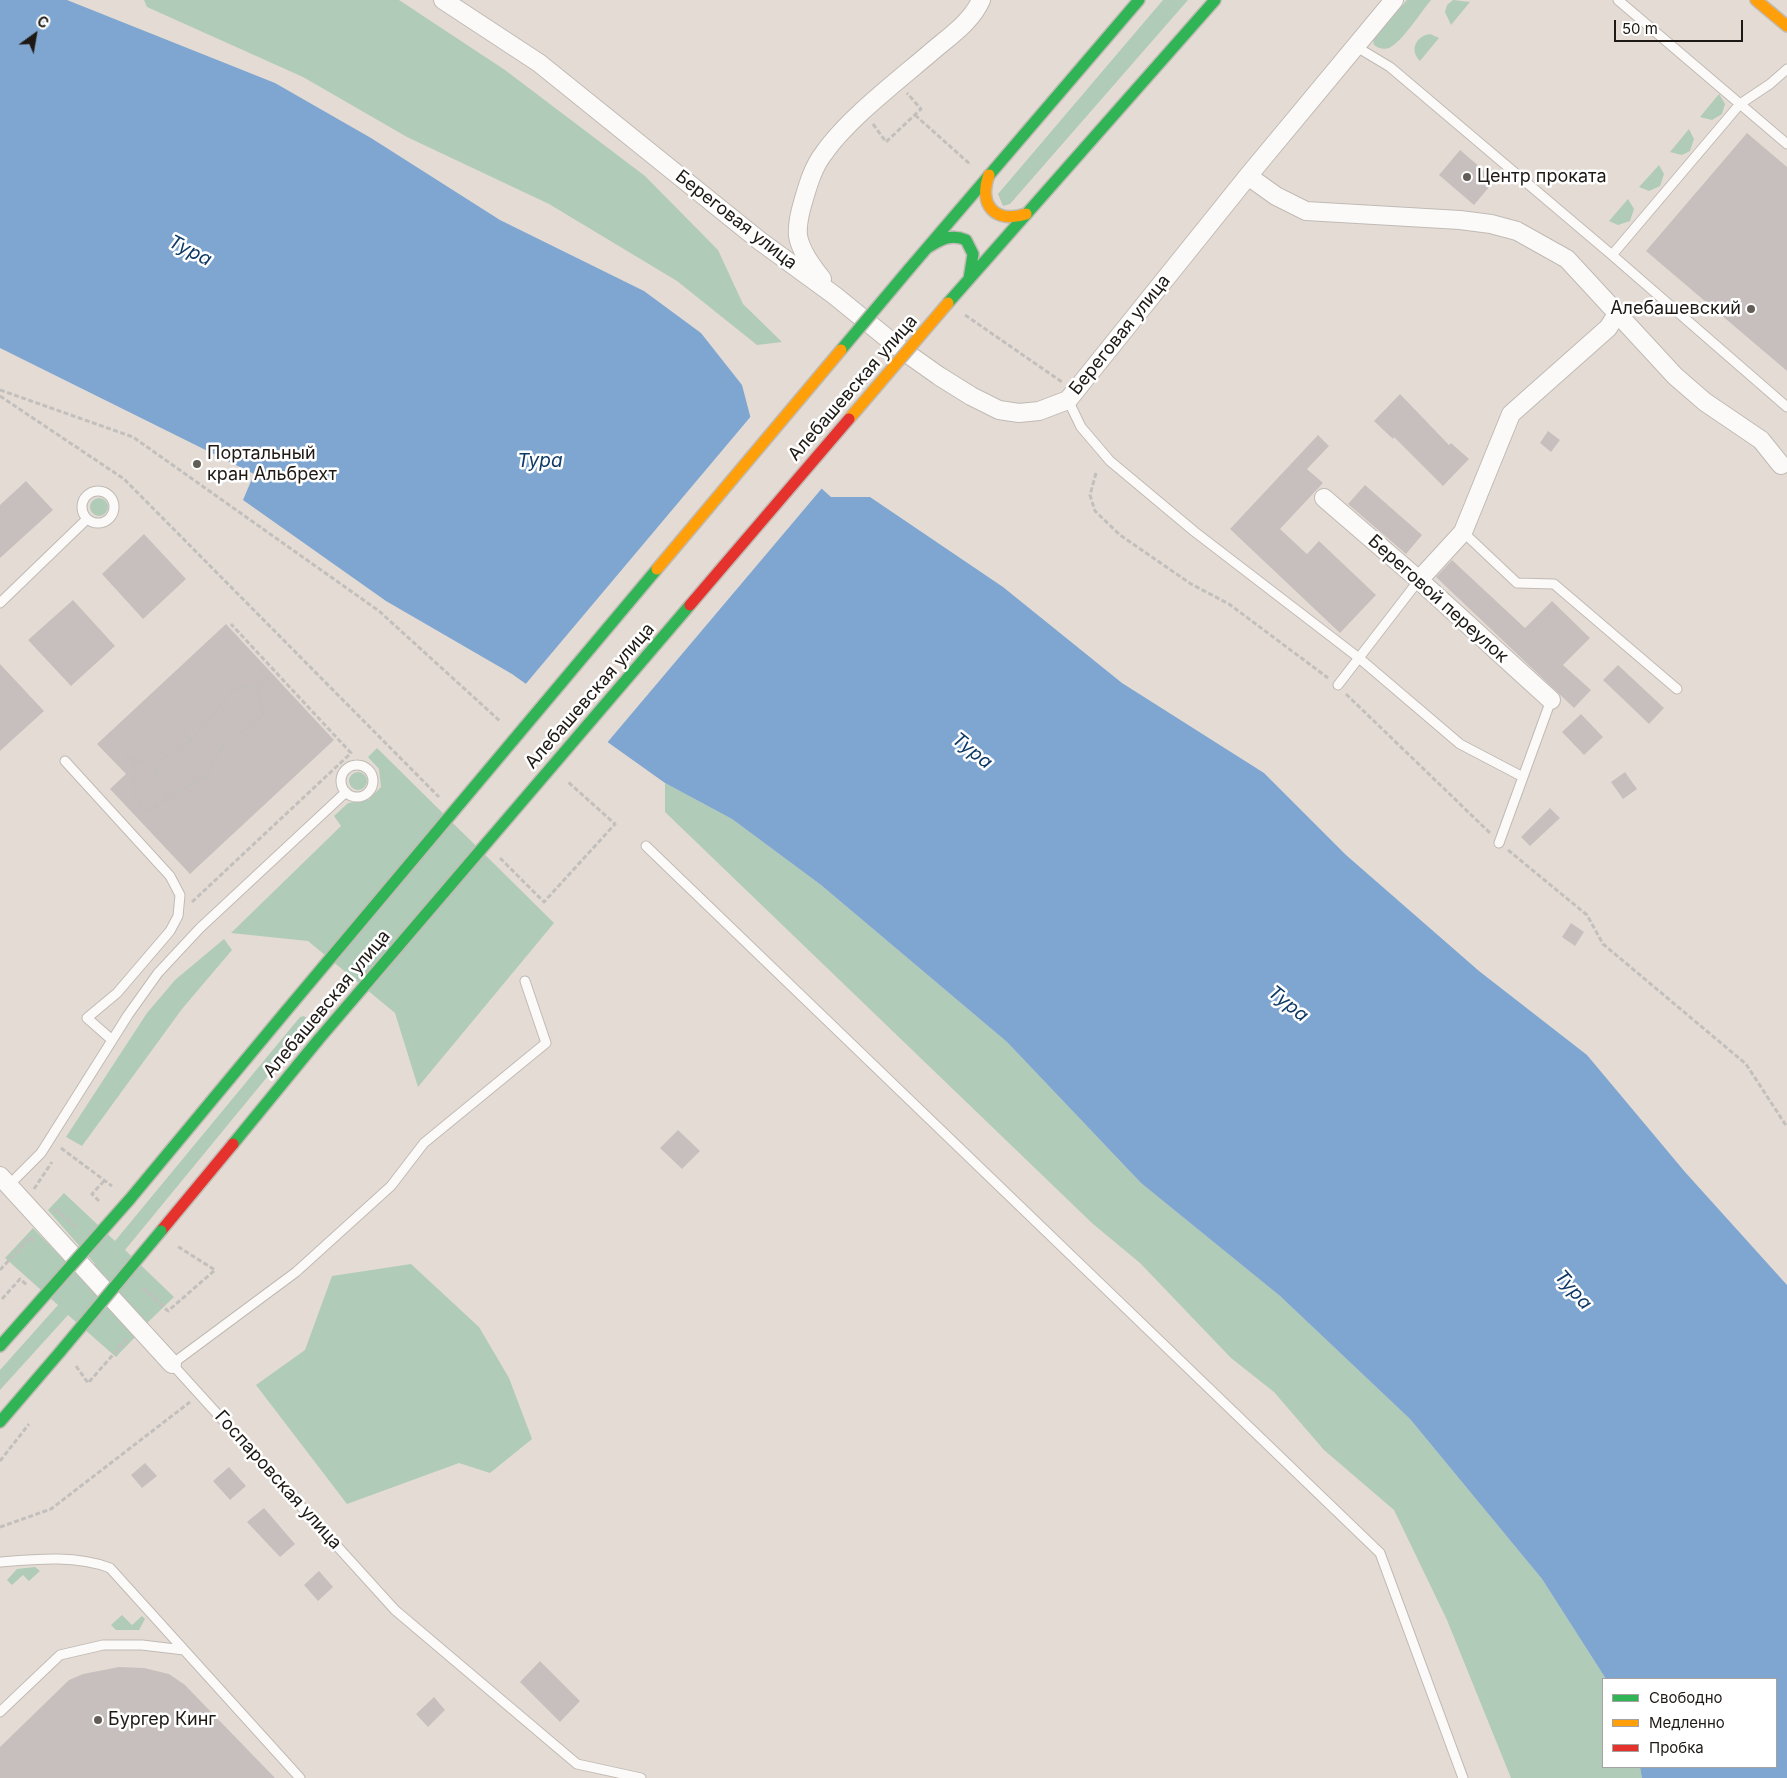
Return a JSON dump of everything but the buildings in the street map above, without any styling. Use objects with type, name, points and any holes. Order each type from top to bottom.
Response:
[{"type":"main road","name":"Алебашевская улица","points":[[0,1346],[130,1199],[926,248],[1139,0]]},
{"type":"main road","name":"Алебашевская улица","points":[[0,1422],[319,1039],[948,303],[1215,0]]},
{"type":"main road","points":[[1756,0],[1787,26]]},
{"type":"main road","points":[[989,175],[984,184],[984,196],[988,206],[998,215],[1008,218],[1019,218],[1026,214]]},
{"type":"main road","points":[[926,248],[946,236],[962,238],[968,242],[974,256],[969,279]]},
{"type":"street","name":"Береговая улица","points":[[444,0],[538,63],[760,241],[834,295],[898,347],[971,396],[999,410],[1019,413],[1039,411],[1068,400],[1248,176],[1394,0]]},
{"type":"street","points":[[834,295],[807,260],[798,236],[800,211],[809,180],[823,154],[863,113],[967,22],[981,0]]},
{"type":"street","points":[[1248,176],[1276,196],[1306,211],[1460,220],[1491,224],[1517,231],[1567,259],[1675,376],[1704,402],[1761,440],[1781,465]]},
{"type":"street","points":[[1419,580],[1463,532],[1511,414],[1608,328],[1617,314]]},
{"type":"street","name":"Береговой переулок","points":[[1324,498],[1419,580],[1551,700]]},
{"type":"street","name":"Госпаровская улица","points":[[4,1180],[172,1364]]},
{"type":"lane","points":[[1618,0],[1787,144]]},
{"type":"lane","points":[[1355,46],[1390,67],[1612,255],[1787,407]]},
{"type":"lane","points":[[1612,255],[1740,104],[1770,84],[1787,69]]},
{"type":"lane","points":[[1068,400],[1081,428],[1110,461],[1229,560],[1359,658],[1460,744],[1523,777]]},
{"type":"lane","points":[[0,603],[87,519]]},
{"type":"lane","points":[[1463,532],[1517,583],[1554,584],[1677,690]]},
{"type":"lane","points":[[1338,685],[1419,580]]},
{"type":"lane","points":[[1500,843],[1551,700]]},
{"type":"lane","points":[[65,762],[170,876],[180,895],[178,916],[170,931],[117,993],[87,1018],[112,1040]]},
{"type":"lane","points":[[4,1180],[41,1153],[112,1040],[158,973],[194,935],[346,792]]},
{"type":"lane","points":[[646,846],[1380,1553],[1464,1778]]},
{"type":"lane","points":[[172,1364],[296,1272],[391,1186],[424,1143],[546,1043],[525,980]]},
{"type":"lane","name":"Госпаровская улица","points":[[172,1364],[395,1610],[577,1764],[641,1778]]},
{"type":"lane","points":[[0,1562],[30,1560],[92,1561],[110,1568],[256,1732],[300,1778]]},
{"type":"lane","points":[[0,1712],[60,1655],[103,1645],[142,1645],[184,1650]]},
{"type":"path","points":[[863,113],[886,142],[921,109]]},
{"type":"path","points":[[915,115],[971,166]]},
{"type":"path","points":[[963,313],[1062,381]]},
{"type":"path","points":[[0,390],[133,438],[379,611],[504,724]]},
{"type":"path","points":[[0,396],[124,479],[446,803]]},
{"type":"path","points":[[1096,473],[1090,495],[1095,511],[1120,535],[1191,584],[1229,604],[1338,685],[1500,843],[1587,915],[1603,944],[1746,1064],[1787,1127]]},
{"type":"path","points":[[188,905],[351,753],[231,624]]},
{"type":"path","points":[[260,670],[273,684]]},
{"type":"path","points":[[156,772],[160,760],[190,741],[236,687],[257,685],[268,678]]},
{"type":"path","points":[[133,759],[135,798],[148,813],[167,796],[206,776],[222,747],[264,716],[257,685]]},
{"type":"path","points":[[183,730],[190,741]]},
{"type":"path","points":[[124,754],[156,772],[167,796]]},
{"type":"path","points":[[495,852],[544,902],[615,824],[563,778]]},
{"type":"path","points":[[41,1196],[34,1189],[66,1140]]},
{"type":"path","points":[[61,1148],[111,1187]]},
{"type":"path","points":[[92,1194],[104,1181]]},
{"type":"path","points":[[48,1202],[83,1234]]},
{"type":"path","points":[[140,1285],[168,1311],[215,1270],[173,1244]]},
{"type":"path","points":[[9,1303],[1,1298],[20,1279]]},
{"type":"path","points":[[73,1360],[88,1383]]},
{"type":"path","points":[[0,1527],[51,1509],[200,1394]]},
{"type":"green space","points":[[144,0],[399,0],[505,70],[645,176],[718,250],[743,304],[782,342],[757,345],[677,281],[549,204],[407,137],[303,77],[147,7]]},
{"type":"green space","points":[[1163,0],[1188,0],[1010,204],[1003,206],[998,194]]},
{"type":"green space","points":[[1407,0],[1431,0],[1394,45],[1385,49],[1374,45],[1373,39]]},
{"type":"green space","points":[[1453,0],[1470,2],[1451,25],[1445,12],[1447,5]]},
{"type":"green space","points":[[1430,34],[1439,38],[1420,61],[1415,52],[1416,44],[1425,35]]},
{"type":"green space","points":[[1719,94],[1725,104],[1722,114],[1712,120],[1700,117]]},
{"type":"green space","points":[[1689,129],[1694,139],[1690,151],[1682,155],[1670,152]]},
{"type":"green space","points":[[1659,165],[1664,174],[1660,186],[1649,191],[1639,187]]},
{"type":"green space","points":[[1628,199],[1634,209],[1630,221],[1618,225],[1609,221]]},
{"type":"green space","points":[[95,498],[103,498],[108,503],[106,514],[95,516],[90,511],[90,503]]},
{"type":"green space","points":[[377,748],[554,923],[418,1087],[395,1013],[308,941],[231,933],[341,826],[334,816],[348,803],[368,800],[381,787],[379,769],[368,757]]},
{"type":"green space","points":[[354,772],[362,772],[367,777],[365,788],[354,790],[349,785],[349,777]]},
{"type":"green space","points":[[665,783],[732,819],[821,885],[1007,1042],[1141,1183],[1280,1296],[1410,1419],[1542,1579],[1605,1678],[1602,1678],[1602,1768],[1640,1768],[1642,1778],[1511,1778],[1447,1620],[1394,1510],[1324,1450],[1274,1392],[1231,1358],[1140,1263],[1093,1224],[665,812]]},
{"type":"green space","points":[[224,939],[232,950],[182,1009],[82,1146],[66,1137],[147,1013],[175,980]]},
{"type":"green space","points":[[304,1016],[311,1022],[309,1026],[125,1250],[174,1297],[146,1324],[104,1275],[91,1289],[136,1336],[116,1357],[68,1315],[0,1390],[0,1370],[58,1305],[5,1258],[33,1228],[82,1279],[95,1264],[48,1210],[64,1193],[115,1241],[300,1017]]},
{"type":"green space","points":[[411,1264],[479,1327],[509,1378],[532,1439],[490,1473],[459,1463],[347,1504],[256,1385],[305,1350],[332,1276]]},
{"type":"green space","points":[[35,1567],[40,1571],[29,1581],[23,1575],[12,1585],[7,1580],[17,1569]]},
{"type":"green space","points":[[122,1615],[132,1625],[142,1616],[145,1619],[139,1630],[116,1630],[111,1625]]},
{"type":"water","name":"Тура","points":[[0,0],[67,0],[275,83],[371,138],[500,220],[644,291],[701,333],[742,385],[753,427],[831,497],[870,497],[1003,587],[1122,683],[1264,773],[1346,855],[1479,971],[1587,1055],[1685,1172],[1787,1285],[1787,1778],[1642,1778],[1640,1768],[1777,1768],[1777,1678],[1605,1678],[1542,1579],[1410,1419],[1280,1296],[1141,1183],[1007,1042],[821,885],[732,819],[665,783],[512,674],[386,601],[243,500],[254,474],[0,348]]},
{"type":"pier","points":[[752,415],[755,426],[823,487],[606,744],[524,686]]},
{"type":"traffic: fast","points":[[909,269],[1139,0]]},
{"type":"traffic: fast","points":[[948,303],[1215,0]]},
{"type":"traffic: fast","points":[[927,248],[950,237],[966,240],[973,254],[969,279]]},
{"type":"traffic: fast","points":[[841,350],[909,269]]},
{"type":"traffic: fast","points":[[286,1011],[657,569]]},
{"type":"traffic: fast","points":[[319,1039],[690,605]]},
{"type":"traffic: fast","points":[[130,1199],[286,1011]]},
{"type":"traffic: fast","points":[[233,1144],[319,1039]]},
{"type":"traffic: fast","points":[[24,1319],[130,1199]]},
{"type":"traffic: fast","points":[[60,1352],[161,1231]]},
{"type":"traffic: fast","points":[[0,1346],[24,1319]]},
{"type":"traffic: fast","points":[[0,1422],[60,1352]]},
{"type":"traffic: slow","points":[[1756,0],[1787,26]]},
{"type":"traffic: slow","points":[[989,175],[986,195],[992,210],[1006,216],[1026,214]]},
{"type":"traffic: slow","points":[[849,419],[948,303]]},
{"type":"traffic: slow","points":[[657,569],[841,350]]},
{"type":"traffic: jam","points":[[690,605],[849,419]]},
{"type":"traffic: jam","points":[[161,1231],[233,1144]]},
{"type":"place","name":"Центр проката","points":[[1467,177]]},
{"type":"place","name":"Алебашевский","points":[[1751,309]]},
{"type":"place","name":"Портальный кран Альбрехт","points":[[197,464]]},
{"type":"place","name":"Бургер Кинг","points":[[98,1720]]}]
